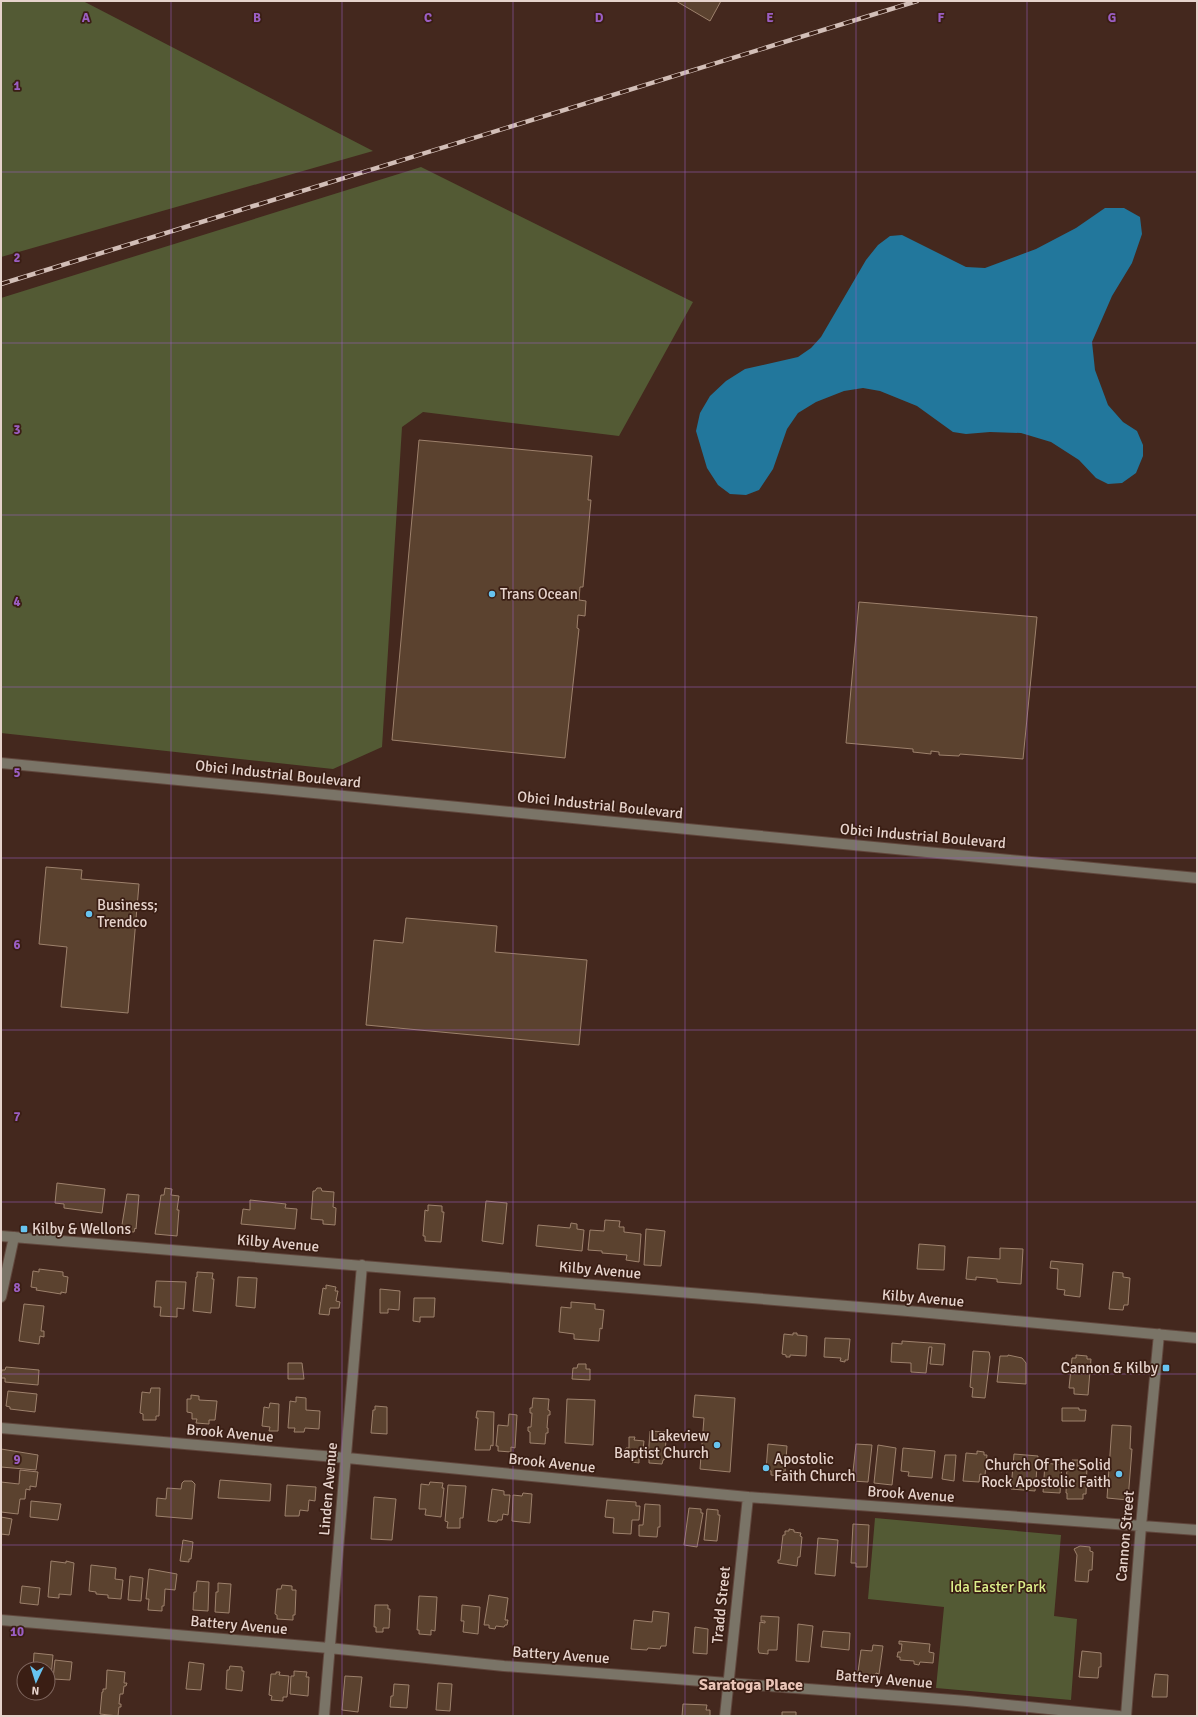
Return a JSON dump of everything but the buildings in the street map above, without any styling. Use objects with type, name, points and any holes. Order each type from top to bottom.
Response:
[{"type":"street","name":"Obici Industrial Boulevard","points":[[1,763],[1197,878]]},
{"type":"street","name":"Kilby Avenue","points":[[1,1236],[362,1265],[1197,1338]]},
{"type":"street","points":[[1,1297],[14,1237]]},
{"type":"street","name":"Linden Avenue","points":[[324,1716],[347,1458],[362,1265]]},
{"type":"street","name":"Cannon Street","points":[[1126,1716],[1141,1526],[1159,1334]]},
{"type":"street","name":"Brook Avenue","points":[[1,1428],[347,1458],[748,1497],[1197,1530]]},
{"type":"street","name":"Tradd Street","points":[[726,1716],[728,1682],[748,1497]]},
{"type":"street","name":"Battery Avenue","points":[[1,1620],[329,1648],[504,1666],[959,1700],[1119,1716]]},
{"type":"green space","points":[[1,1],[83,1],[373,151],[1,257]]},
{"type":"green space","points":[[421,167],[693,302],[619,436],[423,412],[402,427],[382,747],[333,769],[1,733],[1,298]]},
{"type":"green space","name":"Ida Easter Park","points":[[875,1518],[1061,1535],[1054,1616],[1077,1619],[1071,1700],[936,1688],[944,1607],[868,1599]]},
{"type":"water","points":[[1105,208],[1124,208],[1140,217],[1142,234],[1132,263],[1112,296],[1092,342],[1095,370],[1108,405],[1123,422],[1137,431],[1143,445],[1143,456],[1136,473],[1122,483],[1108,484],[1096,478],[1079,460],[1051,442],[1021,433],[990,432],[966,434],[953,432],[917,406],[880,391],[863,388],[844,391],[816,402],[798,413],[787,429],[773,469],[759,490],[746,495],[730,494],[718,485],[707,468],[696,431],[700,413],[710,396],[726,381],[745,369],[798,357],[811,348],[821,337],[866,260],[878,245],[890,236],[902,235],[966,267],[985,268],[1036,249],[1076,228]]},
{"type":"railway","points":[[1,284],[917,1]]},
{"type":"place","name":"Trans Ocean","points":[[492,594]]},
{"type":"place","name":"Business; Trendco","points":[[89,914]]},
{"type":"place","name":"Kilby & Wellons","points":[[24,1229]]},
{"type":"place","name":"Cannon & Kilby","points":[[1166,1368]]},
{"type":"place","name":"Lakeview Baptist Church","points":[[717,1445]]},
{"type":"place","name":"Apostolic Faith Church","points":[[766,1468]]},
{"type":"place","name":"Church Of The Solid Rock Apostolic Faith","points":[[1119,1474]]},
{"type":"district","name":"Saratoga Place","points":[[751,1684]]}]
